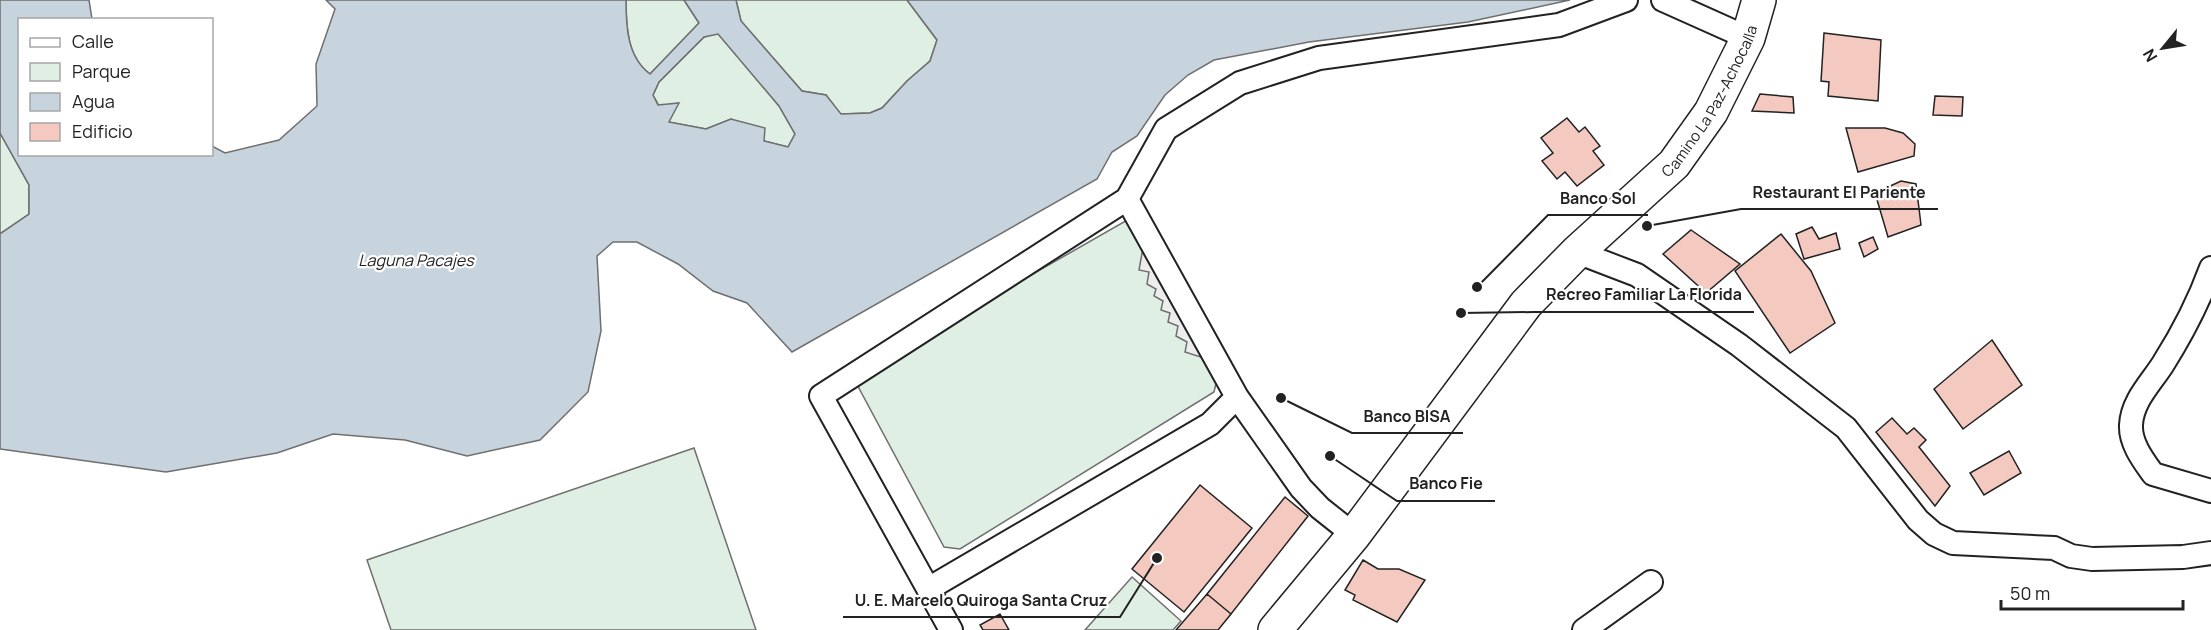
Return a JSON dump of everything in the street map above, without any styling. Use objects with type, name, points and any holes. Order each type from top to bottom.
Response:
[{"type":"main road","name":"Camino La Paz-Achocalla","points":[[1275,630],[1354,535],[1526,304],[1577,252],[1674,164],[1711,112],[1748,38],[1759,0]]},
{"type":"street","points":[[951,630],[821,396],[1127,199],[1166,129],[1240,83],[1318,58],[1559,25],[1626,0]]},
{"type":"street","points":[[1662,0],[1748,38]]},
{"type":"street","points":[[1127,199],[1237,398],[1301,488],[1320,508],[1354,535]]},
{"type":"street","points":[[1577,252],[1637,275],[1739,345],[1846,428],[1918,520],[1934,534],[1953,543],[2054,548],[2071,556],[2091,559],[2183,557],[2211,553]]},
{"type":"street","points":[[2211,268],[2201,295],[2164,363],[2134,406],[2131,426],[2136,448],[2153,474],[2211,490]]},
{"type":"street","points":[[928,589],[1210,424],[1237,398]]},
{"type":"street","points":[[1584,630],[1651,582]]},
{"type":"green space","points":[[626,0],[684,0],[699,23],[650,74],[642,67],[632,50]]},
{"type":"green space","points":[[736,0],[907,0],[937,40],[930,61],[907,81],[882,108],[870,113],[840,114],[826,95],[802,91],[741,21]]},
{"type":"green space","points":[[718,33],[779,106],[795,134],[788,147],[764,141],[731,119],[706,129],[668,122],[653,95],[659,82],[704,37]]},
{"type":"green space","points":[[0,133],[29,185],[29,214],[0,234]]},
{"type":"green space","points":[[1129,219],[1144,242],[1149,272],[1156,289],[1187,342],[1207,359],[1217,379],[1214,392],[960,549],[944,547],[853,377]]},
{"type":"green space","points":[[694,448],[756,630],[391,630],[367,560]]},
{"type":"green space","points":[[1132,577],[1181,621],[1173,630],[1085,630]]},
{"type":"shaded area","points":[[1144,242],[1207,359],[1185,352],[1187,342],[1176,336],[1178,326],[1168,322],[1170,313],[1161,310],[1163,301],[1154,296],[1156,289],[1147,284],[1149,272],[1139,270]]},
{"type":"water","name":"Laguna Pacajes","points":[[0,0],[89,0],[92,18],[18,18],[18,156],[213,156],[213,147],[225,153],[279,140],[317,106],[316,64],[335,9],[326,0],[626,0],[632,50],[642,67],[650,74],[699,23],[684,0],[736,0],[741,21],[802,91],[826,95],[841,114],[870,113],[882,108],[907,81],[930,61],[937,40],[907,0],[1570,0],[1468,22],[1309,42],[1214,60],[1188,75],[1165,95],[1137,136],[1112,152],[1097,179],[792,352],[747,303],[713,291],[678,264],[637,242],[613,242],[597,256],[601,331],[588,392],[540,440],[467,456],[405,440],[333,434],[277,453],[166,472],[0,449],[0,234],[29,214],[29,185],[0,133]],"holes":[[[718,34],[779,106],[795,134],[788,147],[764,141],[765,128],[731,119],[706,129],[669,122],[679,103],[658,105],[653,95],[659,82],[704,37]]]},
{"type":"building","points":[[1824,33],[1881,40],[1878,101],[1828,96],[1829,82],[1821,81]]},
{"type":"building","points":[[1760,94],[1793,97],[1794,113],[1752,111]]},
{"type":"building","points":[[1935,96],[1963,97],[1962,116],[1933,115]]},
{"type":"building","points":[[1567,118],[1579,132],[1585,127],[1600,146],[1593,151],[1604,165],[1577,186],[1565,172],[1557,179],[1542,161],[1553,153],[1541,138]]},
{"type":"building","points":[[1846,128],[1885,128],[1903,133],[1915,144],[1914,156],[1858,172]]},
{"type":"building","points":[[1901,181],[1916,184],[1921,225],[1888,237],[1875,193]]},
{"type":"building","points":[[1812,227],[1819,239],[1836,233],[1840,249],[1804,259],[1796,234]]},
{"type":"building","points":[[1691,230],[1740,264],[1706,293],[1663,254]]},
{"type":"building","points":[[1781,234],[1811,271],[1835,323],[1790,353],[1735,271]]},
{"type":"building","points":[[1873,237],[1878,249],[1864,257],[1859,243]]},
{"type":"building","points":[[1992,340],[2022,385],[1963,429],[1934,389]]},
{"type":"building","points":[[1892,418],[1907,434],[1914,428],[1926,440],[1919,447],[1950,486],[1935,506],[1876,432]]},
{"type":"building","points":[[2009,451],[2021,473],[1984,495],[1970,473]]},
{"type":"building","points":[[1200,485],[1252,528],[1184,612],[1132,569]]},
{"type":"building","points":[[1285,497],[1308,516],[1231,614],[1207,594]]},
{"type":"building","points":[[1363,560],[1378,569],[1399,569],[1425,580],[1397,622],[1353,600],[1355,595],[1345,590]]},
{"type":"building","points":[[1207,594],[1231,614],[1218,630],[1176,630]]},
{"type":"building","points":[[1000,614],[1009,630],[983,630],[980,625]]},
{"type":"place","name":"Restaurant El Pariente","points":[[1647,226]]},
{"type":"place","name":"Banco Sol","points":[[1477,287]]},
{"type":"place","name":"Recreo Familiar La Florida","points":[[1461,313]]},
{"type":"place","name":"Banco BISA","points":[[1281,398]]},
{"type":"place","name":"Banco Fie","points":[[1330,456]]},
{"type":"place","name":"U. E. Marcelo Quiroga Santa Cruz","points":[[1157,558]]}]
